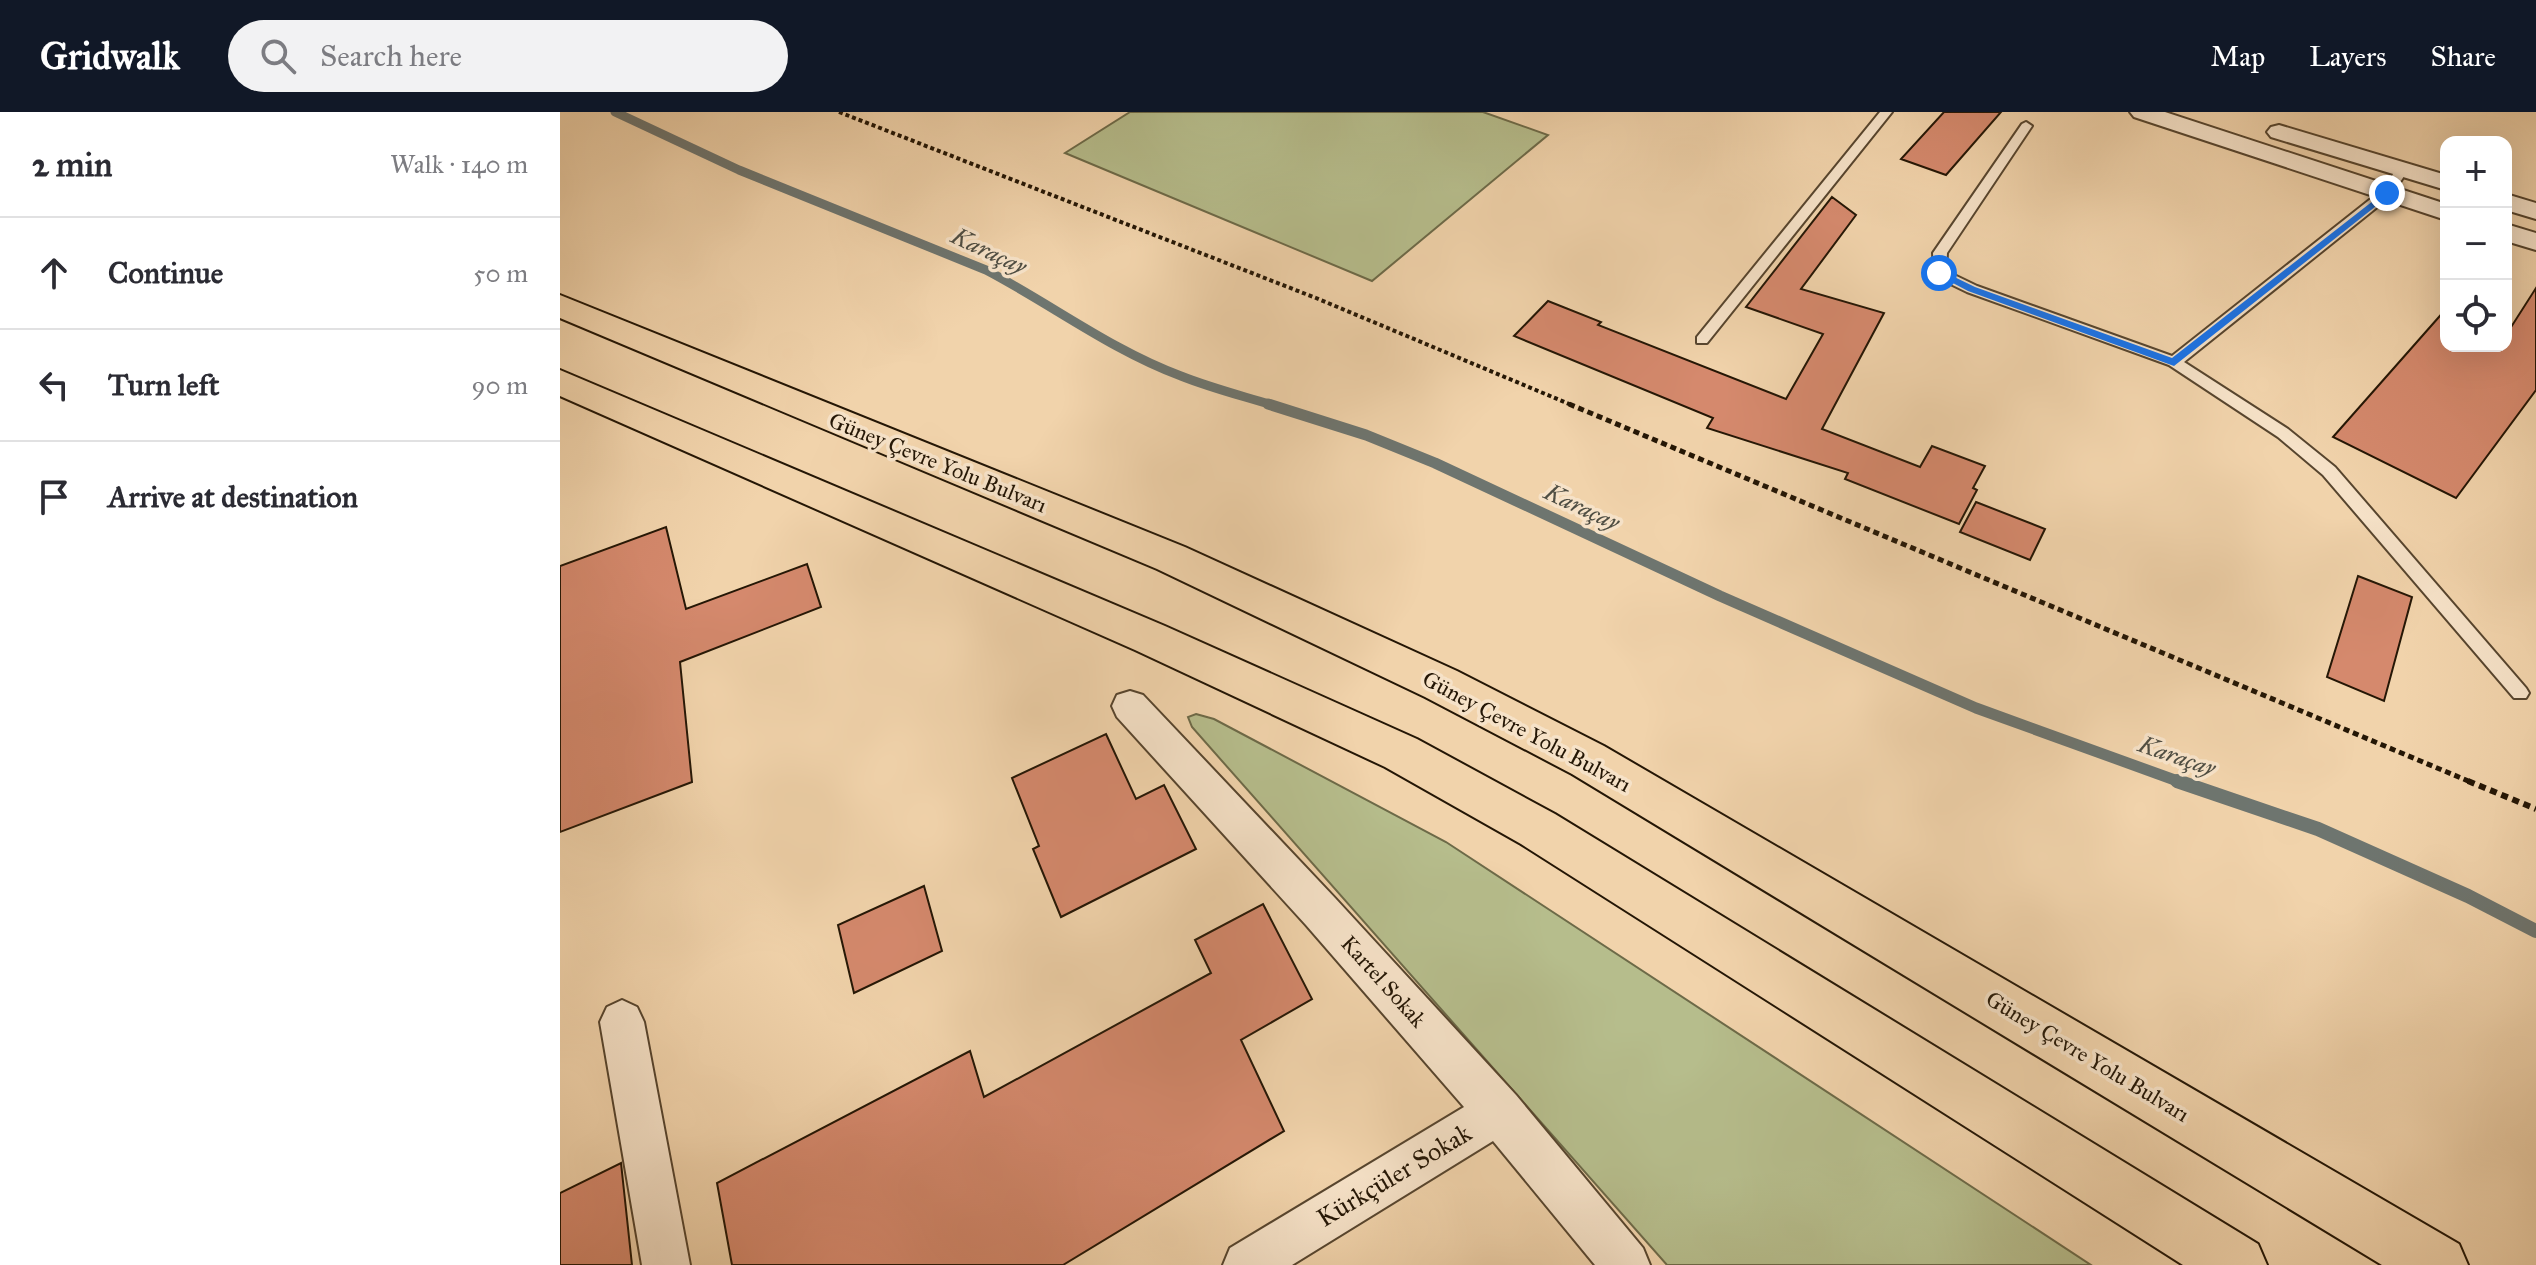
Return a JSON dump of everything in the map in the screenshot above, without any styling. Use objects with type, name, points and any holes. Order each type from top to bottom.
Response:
[{"type":"highway","name":"Güney Çevre Yolu Bulvarı","points":[[560,306],[1171,558],[1441,684],[1588,760],[2438,1265]]},
{"type":"highway","points":[[560,382],[1150,638],[1401,753],[1552,838],[2237,1265]]},
{"type":"street","points":[[2142,112],[2440,210]]},
{"type":"street","points":[[2261,126],[2440,181]]},
{"type":"street","points":[[2512,204],[2536,211]]},
{"type":"street","points":[[2512,234],[2536,242]]},
{"type":"street","name":"Kartel Sokak","points":[[1130,706],[1287,872],[1500,1111],[1626,1265]]},
{"type":"street","points":[[622,1022],[666,1265]]},
{"type":"street","name":"Kürkçüler Sokak","points":[[1247,1265],[1500,1111]]},
{"type":"lane","points":[[1702,340],[1886,112]]},
{"type":"lane","points":[[2026,126],[1940,253],[1939,273],[1972,289],[2174,362],[2283,433],[2329,471],[2520,693]]},
{"type":"lane","points":[[2174,362],[2387,193],[2402,170]]},
{"type":"path","points":[[839,112],[1316,298],[2536,809]]},
{"type":"green space","points":[[1130,112],[1483,112],[1548,135],[1372,281],[1065,153]]},
{"type":"green space","points":[[1196,714],[1214,719],[1446,842],[2091,1265],[1667,1265],[1192,727],[1188,717]]},
{"type":"building","points":[[1944,112],[2001,112],[1946,175],[1901,159]]},
{"type":"building","points":[[1832,197],[1856,215],[1801,289],[1884,313],[1822,429],[1920,467],[1932,446],[1985,466],[1973,488],[1977,490],[1959,524],[1845,479],[1848,473],[1707,428],[1713,418],[1514,336],[1548,301],[1601,322],[1598,325],[1786,399],[1823,334],[1746,307]]},
{"type":"building","points":[[2536,288],[2536,390],[2456,498],[2333,437],[2440,316],[2440,352],[2512,352],[2512,326]]},
{"type":"building","points":[[1976,502],[2045,529],[2030,560],[1960,532]]},
{"type":"building","points":[[666,527],[686,609],[807,564],[821,607],[680,662],[692,782],[560,832],[560,566]]},
{"type":"building","points":[[2358,576],[2412,597],[2384,701],[2327,677]]},
{"type":"building","points":[[1106,734],[1136,799],[1164,785],[1196,849],[1061,917],[1033,849],[1039,846],[1012,778]]},
{"type":"building","points":[[924,886],[942,951],[854,993],[838,925]]},
{"type":"building","points":[[1263,904],[1312,999],[1241,1040],[1284,1131],[1063,1265],[732,1265],[717,1183],[970,1051],[984,1097],[1211,973],[1195,940]]},
{"type":"building","points":[[621,1163],[632,1265],[560,1265],[560,1193]]},
{"type":"waterway","name":"Karaçay","points":[[615,112],[739,170],[986,270],[1155,365],[1275,406]]},
{"type":"waterway","name":"Karaçay","points":[[1268,404],[1366,435],[1435,463],[1720,596],[1976,708],[2183,783]]},
{"type":"waterway","name":"Karaçay","points":[[2177,781],[2318,829],[2468,896],[2536,931]]},
{"type":"route","points":[[1939,273],[1972,289],[2174,362],[2387,193]]}]
